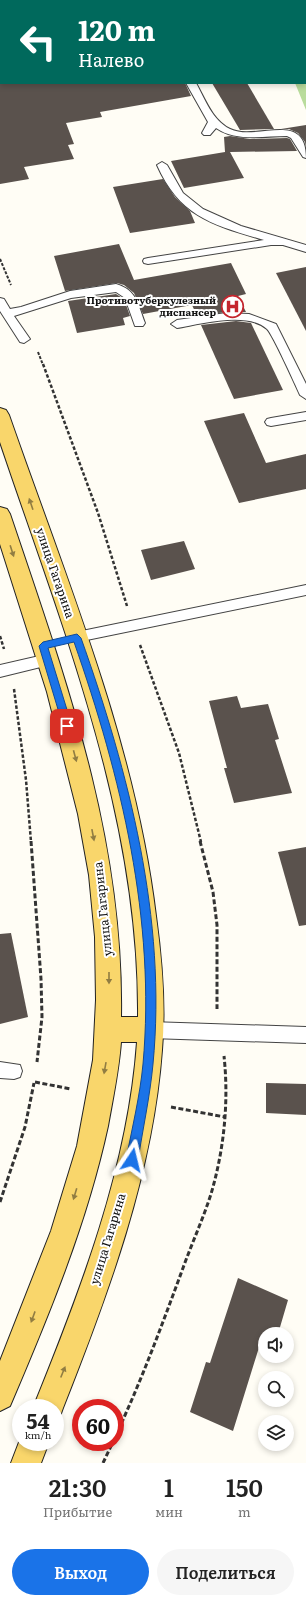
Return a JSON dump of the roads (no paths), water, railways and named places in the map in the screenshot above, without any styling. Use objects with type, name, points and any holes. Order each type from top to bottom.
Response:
[{"type":"main road","name":"улица Гагарина","points":[[1,424],[91,677],[123,791],[137,851],[145,910],[150,972],[150,1030],[148,1065],[132,1160],[108,1246],[68,1358],[52,1399]]},
{"type":"main road","name":"улица Гагарина","points":[[0,514],[46,653],[86,797],[98,856],[106,914],[108,951],[108,1029],[106,1059],[87,1156],[64,1231],[25,1337],[0,1396]]},
{"type":"main road","points":[[46,653],[77,638]]},
{"type":"main road","points":[[108,1029],[150,1030]]},
{"type":"main road","points":[[26,1463],[31,1451]]},
{"type":"lane","points":[[192,84],[213,122],[228,132],[239,134],[288,134],[295,136],[306,155]]},
{"type":"lane","points":[[207,133],[213,122]]},
{"type":"lane","points":[[162,165],[169,182],[188,204],[234,227],[306,248]]},
{"type":"lane","points":[[148,261],[283,242]]},
{"type":"lane","points":[[7,313],[22,311],[70,295],[116,288],[122,289],[128,293],[139,323]]},
{"type":"lane","points":[[0,302],[24,340]]},
{"type":"lane","points":[[177,324],[232,315],[261,320],[272,327],[306,396]]},
{"type":"lane","points":[[271,422],[306,416]]},
{"type":"lane","points":[[77,638],[306,590]]},
{"type":"lane","points":[[5,670],[46,653]]},
{"type":"lane","points":[[150,1030],[306,1035]]},
{"type":"place","name":"Противотуберкулезный диспансер","points":[[232,306]]}]
